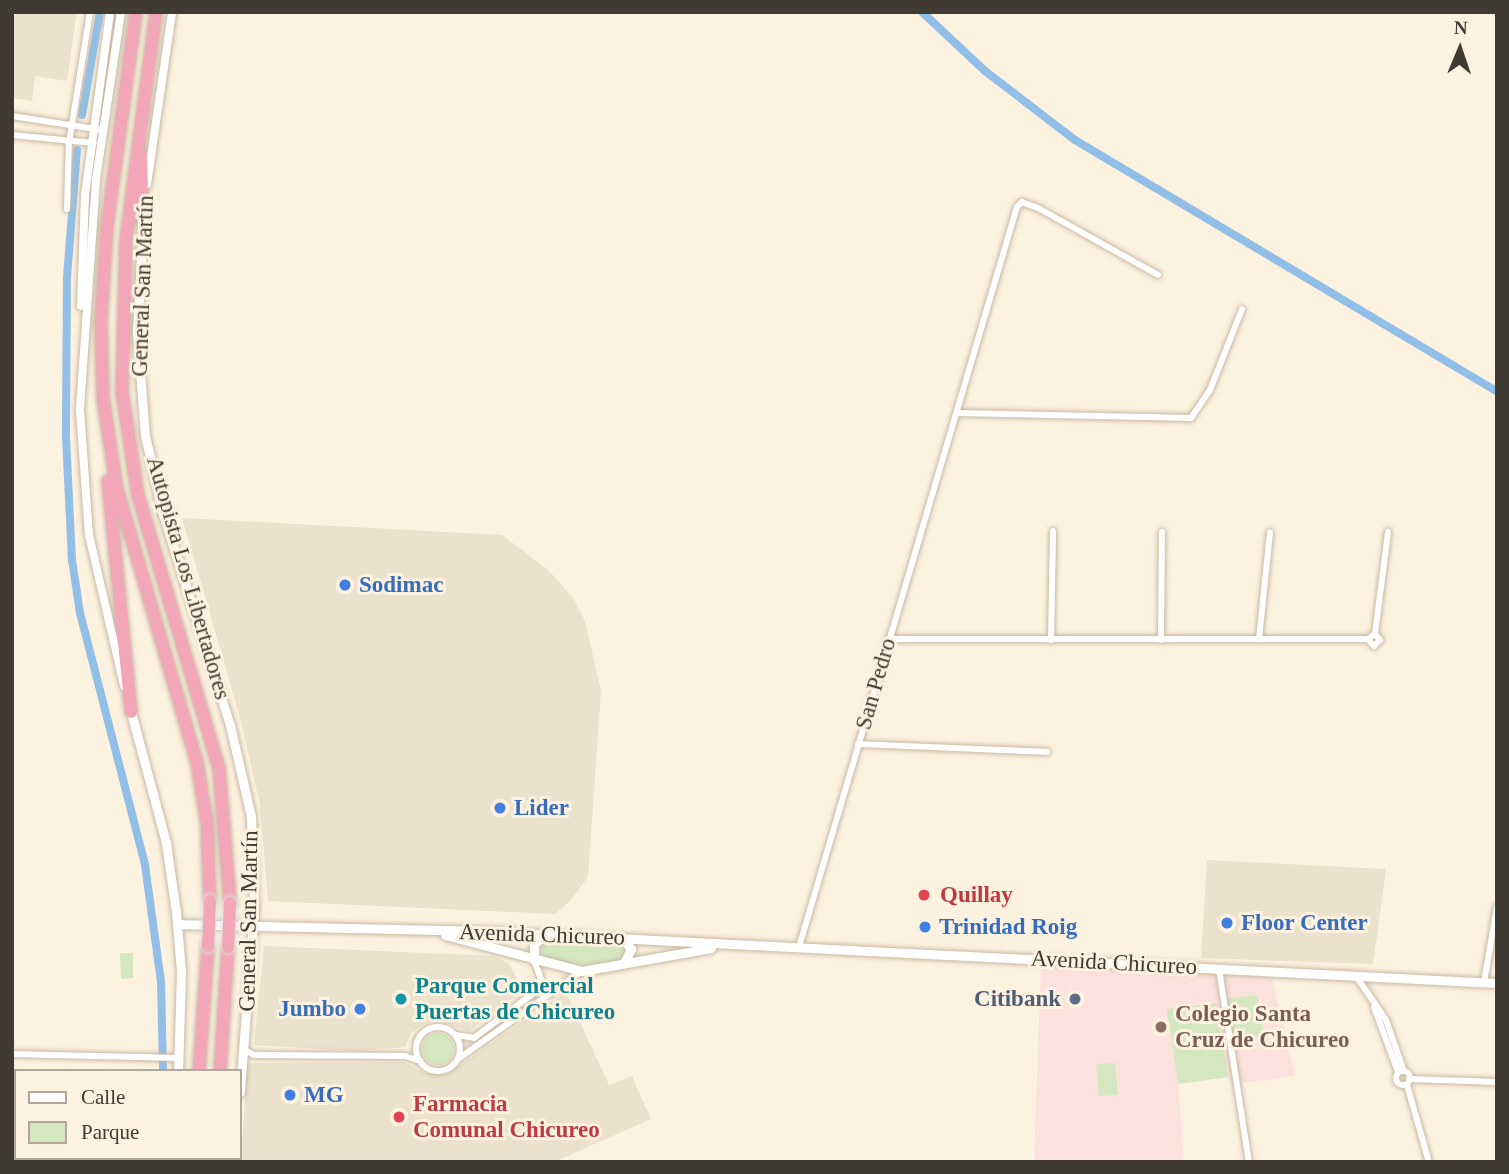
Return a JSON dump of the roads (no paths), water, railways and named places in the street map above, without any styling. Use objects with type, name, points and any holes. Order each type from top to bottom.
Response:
[{"type":"highway","name":"Autopista Los Libertadores","points":[[136,12],[103,279],[106,425],[123,511],[197,762],[207,822],[210,901],[199,1069]]},
{"type":"highway","name":"Autopista Los Libertadores","points":[[156,12],[140,115],[121,296],[125,419],[144,516],[213,743],[227,823],[230,903],[219,1069]]},
{"type":"highway","points":[[140,115],[143,221]]},
{"type":"highway","points":[[106,425],[131,712]]},
{"type":"main road","name":"General San Martín","points":[[143,221],[137,332],[145,435],[162,511],[222,696],[246,790],[254,853],[247,1055],[242,1081]]},
{"type":"main road","points":[[131,712],[166,843],[177,924],[178,1069]]},
{"type":"main road","name":"Avenida Chicureo","points":[[177,924],[547,934],[1497,983]]},
{"type":"main road","name":"Avenida Chicureo","points":[[437,933],[582,971],[732,944]]},
{"type":"main road","points":[[534,960],[534,944],[547,934]]},
{"type":"main road","points":[[623,964],[631,951],[624,939]]},
{"type":"street","points":[[67,209],[69,143],[90,12]]},
{"type":"street","points":[[110,12],[92,128],[95,143],[83,326],[80,435],[89,535],[106,625],[131,712]]},
{"type":"street","points":[[95,143],[102,130],[121,12]]},
{"type":"street","name":"General San Martín","points":[[143,221],[172,12]]},
{"type":"street","points":[[12,117],[102,130]]},
{"type":"street","points":[[12,135],[69,143],[95,143]]},
{"type":"street","name":"San Pedro","points":[[799,947],[1019,204],[1040,209],[1158,275]]},
{"type":"street","points":[[957,413],[1191,418],[1210,390],[1242,309]]},
{"type":"street","points":[[1051,640],[1053,531]]},
{"type":"street","points":[[1160,640],[1162,532]]},
{"type":"street","points":[[1368,639],[1372,645],[1379,644],[1375,634],[1388,532]]},
{"type":"street","points":[[1259,639],[1270,533]]},
{"type":"street","points":[[889,639],[1368,639],[1375,634]]},
{"type":"street","points":[[858,744],[1047,752]]},
{"type":"street","points":[[1483,982],[1497,907]]},
{"type":"street","points":[[399,1056],[417,1044],[432,1028],[445,1028],[456,1035],[474,1038],[535,992],[541,979],[534,960]]},
{"type":"street","points":[[1219,969],[1249,1162]]},
{"type":"street","points":[[247,1055],[350,1059],[399,1056],[419,1061],[440,1072],[582,971]]},
{"type":"street","points":[[1356,976],[1373,1005],[1408,1082],[1429,1162]]},
{"type":"street","points":[[456,1035],[458,1059]]},
{"type":"street","points":[[417,1044],[419,1061]]},
{"type":"street","points":[[12,1054],[179,1058]]},
{"type":"street","points":[[1408,1082],[1497,1082]]},
{"type":"waterway","points":[[82,115],[100,12]]},
{"type":"waterway","points":[[922,12],[985,71],[1075,140],[1497,392]]},
{"type":"waterway","points":[[77,150],[67,277],[66,438],[72,560],[80,613],[145,865],[161,982],[163,1069]]},
{"type":"place","name":"Sodimac","points":[[345,585]]},
{"type":"place","name":"Lider","points":[[500,808]]},
{"type":"place","name":"Quillay","points":[[924,895]]},
{"type":"place","name":"Floor Center","points":[[1227,923]]},
{"type":"place","name":"Trinidad Roig","points":[[925,927]]},
{"type":"place","name":"Parque Comercial Puertas de Chicureo","points":[[401,999]]},
{"type":"place","name":"Citibank","points":[[1075,999]]},
{"type":"place","name":"Jumbo","points":[[360,1009]]},
{"type":"place","name":"Colegio Santa Cruz de Chicureo","points":[[1161,1027]]},
{"type":"place","name":"MG","points":[[290,1095]]},
{"type":"place","name":"Farmacia Comunal Chicureo","points":[[399,1117]]}]
